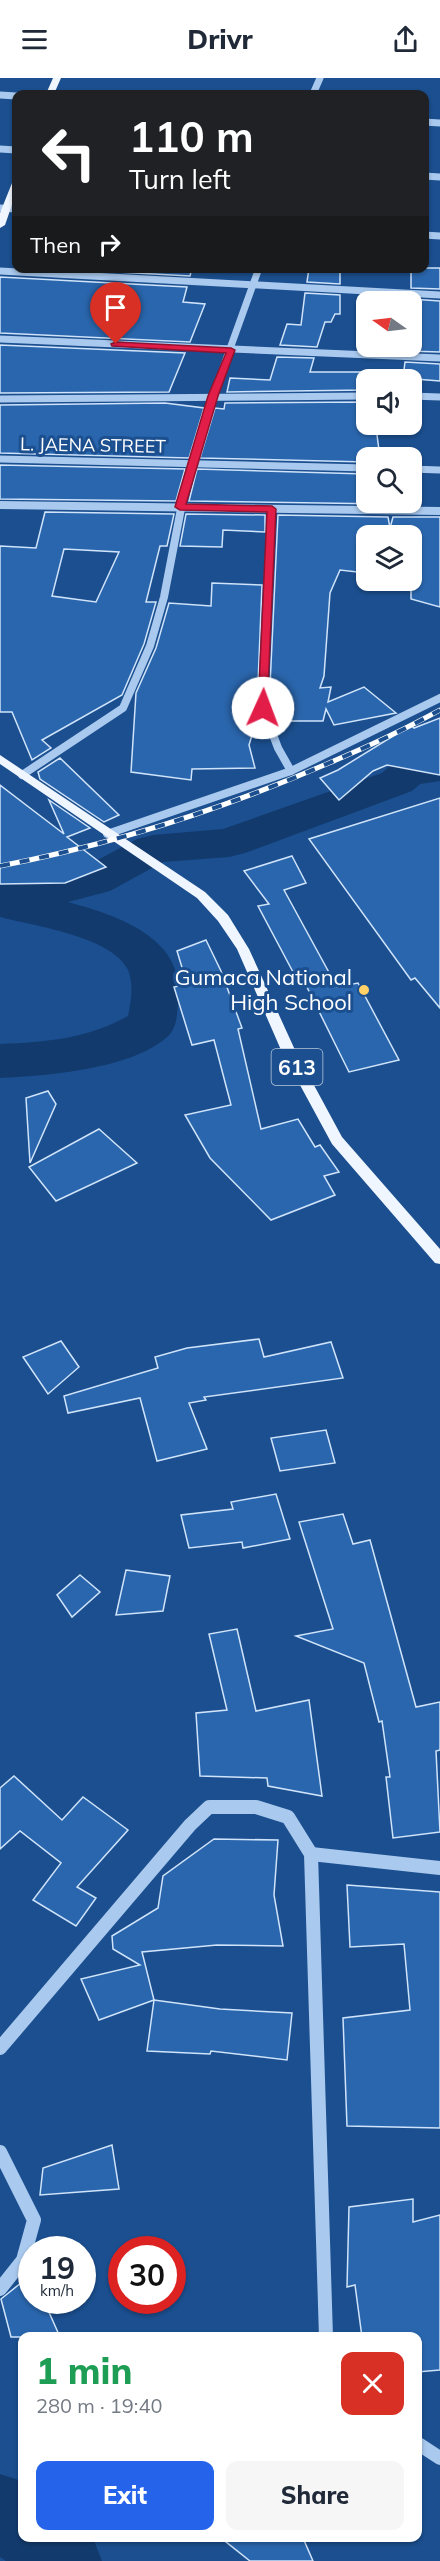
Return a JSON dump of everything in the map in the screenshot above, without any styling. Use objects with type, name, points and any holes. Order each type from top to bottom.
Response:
[{"type":"main road","points":[[0,225],[8,209]]},
{"type":"main road","name":"613","points":[[0,759],[107,834],[135,850],[201,895],[224,918],[243,949],[288,1050],[337,1140],[440,1259]]},
{"type":"street","points":[[39,273],[440,295]]},
{"type":"street","points":[[22,775],[123,708],[150,646],[164,597],[180,507],[213,396],[257,273]]},
{"type":"street","points":[[0,339],[440,358]]},
{"type":"street","points":[[0,399],[356,396]]},
{"type":"street","points":[[422,396],[440,396]]},
{"type":"street","name":"L. JAENA STREET","points":[[0,459],[356,468]]},
{"type":"street","points":[[422,469],[440,470]]},
{"type":"street","points":[[0,505],[440,511]]},
{"type":"street","points":[[272,509],[263,708],[278,748],[291,771]]},
{"type":"street","points":[[107,834],[291,771],[440,698]]},
{"type":"street","points":[[0,2048],[190,1825],[209,1807],[256,1807],[288,1817],[311,1854],[326,2332]]},
{"type":"street","points":[[311,1854],[440,1868]]},
{"type":"street","points":[[0,2152],[34,2220],[23,2260],[0,2289]]},
{"type":"street","points":[[422,2447],[440,2458]]},
{"type":"building","points":[[429,268],[440,268],[440,289],[411,288],[411,273],[429,273]]},
{"type":"building","points":[[135,273],[191,273],[190,276]]},
{"type":"building","points":[[308,273],[340,273],[340,284],[307,282]]},
{"type":"building","points":[[0,277],[187,287],[183,302],[205,304],[190,342],[0,333]]},
{"type":"building","points":[[305,293],[340,295],[340,314],[335,314],[331,322],[325,322],[317,347],[280,345],[287,324],[301,325]]},
{"type":"building","points":[[422,300],[440,301],[440,352],[422,351]]},
{"type":"building","points":[[0,345],[185,353],[169,392],[0,393]]},
{"type":"building","points":[[277,357],[314,358],[310,372],[356,372],[356,390],[227,392],[230,378],[270,380]]},
{"type":"building","points":[[405,362],[440,364],[440,381],[422,380],[422,369],[404,369]]},
{"type":"building","points":[[356,402],[356,435],[377,435],[379,447],[356,447],[356,462],[200,458],[215,408],[224,409],[225,403]]},
{"type":"building","points":[[165,403],[204,408],[189,458],[0,453],[0,405]]},
{"type":"building","points":[[0,465],[185,469],[176,501],[0,499]]},
{"type":"building","points":[[197,469],[356,474],[356,504],[189,501]]},
{"type":"building","points":[[45,512],[174,514],[167,546],[160,546],[146,602],[156,602],[144,644],[122,695],[42,740],[51,748],[32,760],[12,712],[0,712],[0,546],[36,548]],"holes":[[[64,549],[119,552],[96,602],[52,596]]]},
{"type":"building","points":[[186,514],[265,515],[265,532],[223,530],[222,547],[180,546]]},
{"type":"building","points":[[278,515],[388,517],[389,525],[356,525],[356,572],[340,570],[330,593],[324,676],[320,688],[331,687],[328,702],[364,687],[396,713],[334,725],[326,709],[323,721],[275,721],[269,707]]},
{"type":"building","points":[[393,517],[440,517],[440,607],[411,599],[411,591],[422,591],[422,525],[391,525]]},
{"type":"building","points":[[212,583],[262,585],[257,708],[261,722],[256,722],[249,745],[255,768],[192,769],[191,780],[131,772],[136,693],[156,648],[169,603],[211,606]]},
{"type":"building","points":[[440,718],[440,775],[387,765],[373,771],[339,800],[320,778],[338,770],[411,725],[414,728]]},
{"type":"building","points":[[60,758],[119,815],[104,822],[40,779],[38,772]]},
{"type":"building","points":[[0,785],[64,834],[49,800],[90,828],[67,837],[106,867],[65,883],[0,884]]},
{"type":"building","points":[[440,798],[440,1008],[415,978],[411,980],[309,839]]},
{"type":"building","points":[[292,856],[306,883],[284,890],[337,987],[358,983],[399,1060],[349,1072],[299,971],[293,972],[258,906],[269,904],[244,871]]},
{"type":"building","points":[[206,940],[221,971],[242,1028],[238,1029],[261,1129],[298,1119],[315,1147],[320,1145],[339,1172],[324,1176],[335,1195],[271,1220],[210,1158],[185,1115],[231,1105],[214,1040],[192,1045],[174,987],[187,984],[177,951]]},
{"type":"building","points":[[48,1091],[56,1104],[30,1163],[26,1098]]},
{"type":"building","points":[[99,1129],[137,1163],[56,1201],[29,1167]]},
{"type":"building","points":[[259,1339],[264,1357],[331,1342],[343,1378],[204,1397],[206,1400],[189,1403],[207,1449],[157,1461],[140,1398],[68,1413],[64,1396],[158,1368],[155,1357],[187,1348]]},
{"type":"building","points":[[61,1341],[79,1367],[48,1394],[23,1357]]},
{"type":"building","points":[[326,1430],[335,1463],[280,1471],[271,1438]]},
{"type":"building","points":[[276,1494],[290,1539],[243,1548],[242,1542],[189,1548],[181,1515],[233,1509],[231,1502]]},
{"type":"building","points":[[343,1514],[353,1544],[370,1540],[416,1707],[440,1702],[440,1750],[436,1751],[440,1832],[393,1838],[386,1777],[390,1777],[382,1721],[379,1722],[364,1663],[296,1636],[333,1629],[299,1522]]},
{"type":"building","points":[[126,1570],[170,1576],[163,1611],[116,1615]]},
{"type":"building","points":[[80,1575],[100,1592],[72,1617],[57,1595]]},
{"type":"building","points":[[237,1629],[256,1711],[309,1700],[322,1796],[268,1786],[267,1778],[200,1776],[196,1713],[227,1710],[209,1634]]},
{"type":"building","points":[[14,1776],[62,1820],[83,1797],[128,1830],[77,1887],[96,1898],[76,1926],[33,1900],[61,1863],[20,1831],[0,1849],[0,1788]]},
{"type":"building","points":[[214,1839],[278,1840],[274,1895],[283,1946],[217,1945],[142,1952],[154,2000],[99,2020],[81,1979],[140,1965],[113,1949],[112,1936],[158,1908],[163,1876]]},
{"type":"building","points":[[347,1885],[440,1892],[440,2128],[347,2126],[343,2018],[410,2010],[404,1944],[350,1947]]},
{"type":"building","points":[[154,2000],[220,2009],[292,2013],[287,2060],[211,2051],[210,2054],[147,2051]]},
{"type":"building","points":[[112,2145],[119,2189],[40,2195],[43,2168]]},
{"type":"building","points":[[413,2199],[413,2222],[440,2215],[440,2370],[422,2372],[422,2332],[361,2332],[355,2285],[347,2287],[349,2207]]},
{"type":"building","points":[[18,2285],[18,2314],[50,2314],[58,2332],[18,2332],[18,2337],[11,2337],[1,2299]]},
{"type":"building","points":[[226,2542],[305,2542],[313,2561],[250,2561]]},
{"type":"waterway","points":[[0,899],[55,891],[94,881],[153,849],[229,843],[325,806],[397,782],[407,773],[440,768]]},
{"type":"waterway","points":[[0,1061],[60,1057],[114,1044],[151,1025],[156,993],[151,968],[137,949],[117,935],[65,917],[11,905]]},
{"type":"waterway","points":[[0,2513],[6,2513],[18,2524]]},
{"type":"waterway","points":[[40,2542],[63,2561]]},
{"type":"railway","points":[[0,866],[126,836],[208,810],[343,757],[440,710]]},
{"type":"place","name":"Gumaca National High School","points":[[364,990]]},
{"type":"route","points":[[116,344],[231,350],[213,396],[180,507],[272,509],[263,708]]}]
